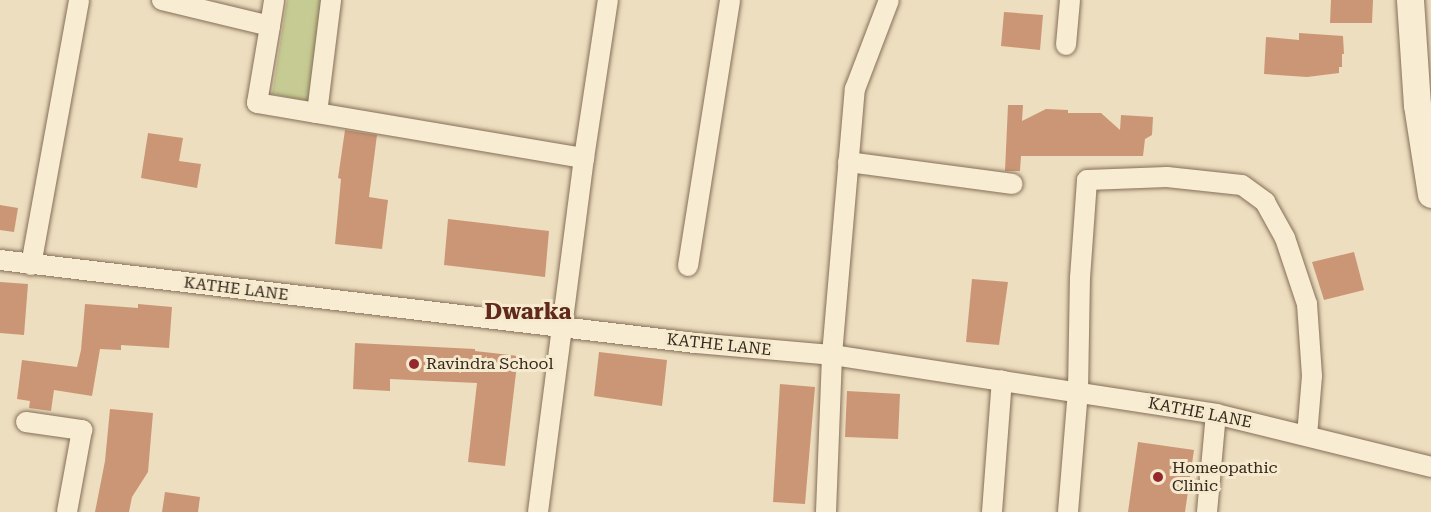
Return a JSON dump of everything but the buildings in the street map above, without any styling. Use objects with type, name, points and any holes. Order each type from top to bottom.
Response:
[{"type":"street","points":[[31,265],[79,0]]},
{"type":"street","points":[[162,0],[270,26]]},
{"type":"street","points":[[274,0],[257,103],[584,158]]},
{"type":"street","points":[[317,113],[331,0]]},
{"type":"street","points":[[538,512],[584,158],[608,0]]},
{"type":"street","points":[[688,266],[730,0]]},
{"type":"street","points":[[826,512],[832,355],[855,89],[888,0]]},
{"type":"street","points":[[1066,45],[1070,0]]},
{"type":"street","points":[[1410,0],[1424,107],[1431,194]]},
{"type":"street","points":[[848,162],[1013,184]]},
{"type":"street","points":[[1068,512],[1078,391],[1080,278],[1087,180],[1167,177],[1242,185],[1265,202],[1285,238],[1307,304],[1312,376],[1307,435]]},
{"type":"street","name":"KATHE LANE","points":[[0,261],[695,343],[832,355],[1216,414],[1431,467]]},
{"type":"street","points":[[992,512],[1002,380]]},
{"type":"street","points":[[1207,512],[1216,414]]},
{"type":"street","points":[[26,422],[82,430],[67,512]]},
{"type":"green space","points":[[287,0],[322,0],[308,101],[272,94]]},
{"type":"place","name":"Ravindra School","points":[[414,364]]},
{"type":"place","name":"Homeopathic Clinic","points":[[1158,477]]},
{"type":"district","name":"Dwarka","points":[[528,312]]}]
